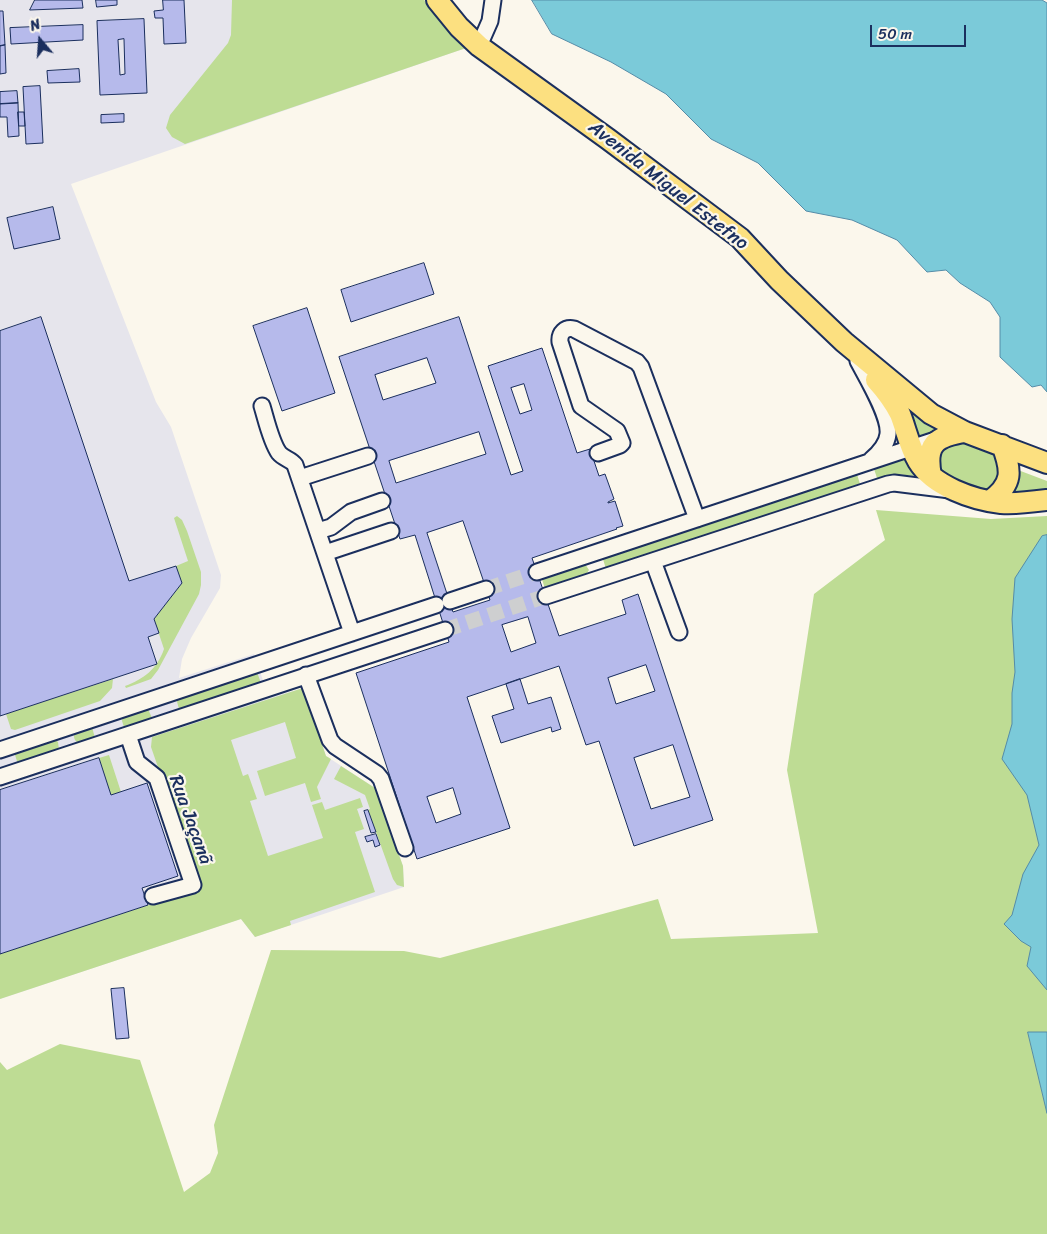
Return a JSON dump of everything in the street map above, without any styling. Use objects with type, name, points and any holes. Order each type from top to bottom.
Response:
[{"type":"main road","name":"Avenida Miguel Estefno","points":[[437,0],[479,46],[608,139],[740,238],[779,280],[844,342],[931,414],[965,432],[1047,463]]},
{"type":"main road","name":"Avenida Miguel Estefno","points":[[844,342],[891,399],[899,413],[918,462],[931,476],[954,490],[990,501],[1021,503],[1047,500]]},
{"type":"main road","points":[[931,476],[928,454],[938,439],[950,434],[965,432]]},
{"type":"main road","points":[[990,501],[1001,493],[1009,478],[1007,459],[1002,446]]},
{"type":"lane","points":[[479,46],[490,21],[493,0]]},
{"type":"lane","points":[[598,453],[622,443],[617,431],[581,406],[560,342],[560,337],[566,329],[574,329],[637,362],[641,367],[697,519]]},
{"type":"lane","points":[[858,361],[887,421],[887,441],[872,460]]},
{"type":"lane","points":[[262,406],[277,450],[282,456],[294,462],[352,633]]},
{"type":"lane","points":[[537,572],[938,439]]},
{"type":"lane","points":[[298,474],[368,456]]},
{"type":"lane","points":[[546,596],[888,484],[894,483],[954,490]]},
{"type":"lane","points":[[318,532],[332,527],[351,512],[382,501]]},
{"type":"lane","points":[[325,553],[391,531]]},
{"type":"lane","points":[[594,553],[602,578]]},
{"type":"lane","points":[[653,561],[679,632]]},
{"type":"lane","points":[[0,750],[486,588]]},
{"type":"lane","points":[[0,776],[445,630]]},
{"type":"lane","points":[[272,659],[281,684]]},
{"type":"lane","points":[[306,676],[330,740],[335,746],[377,774],[381,779],[405,848]]},
{"type":"lane","points":[[160,696],[168,721]]},
{"type":"lane","name":"Rua Jaçanã","points":[[128,735],[137,762],[157,778],[193,885],[153,896]]},
{"type":"shaded area","points":[[0,0],[424,0],[469,47],[71,184],[156,402],[171,427],[221,575],[220,588],[191,638],[182,659],[179,678],[254,654],[269,698],[303,688],[326,756],[375,788],[403,866],[404,887],[255,937],[241,919],[0,999]]},
{"type":"green space","points":[[232,0],[424,0],[469,47],[185,144],[172,137],[166,128],[170,115],[228,43],[231,35]]},
{"type":"green space","points":[[910,410],[939,431],[918,440]]},
{"type":"green space","points":[[958,440],[993,454],[998,459],[1004,471],[991,489],[972,486],[940,471],[936,452]]},
{"type":"green space","points":[[906,457],[913,476],[897,474],[877,478],[873,466]]},
{"type":"green space","points":[[1018,470],[1047,481],[1047,492],[1010,496]]},
{"type":"green space","points":[[856,471],[860,484],[606,569],[602,556]]},
{"type":"green space","points":[[876,510],[991,519],[1047,516],[1047,1234],[0,1234],[0,1062],[7,1070],[60,1044],[140,1060],[184,1192],[210,1173],[218,1153],[214,1125],[271,950],[404,951],[440,958],[658,899],[671,939],[818,933],[787,770],[814,594],[885,540]]},
{"type":"green space","points":[[177,516],[182,520],[187,531],[201,572],[199,594],[158,670],[151,679],[126,688],[125,686],[138,680],[154,668],[164,649],[154,619],[182,583],[176,566],[188,561],[174,518]]},
{"type":"green space","points":[[585,564],[589,570],[585,576],[545,589],[541,576]]},
{"type":"green space","points":[[257,672],[261,683],[179,709],[176,698]]},
{"type":"green space","points":[[113,679],[112,688],[100,701],[15,730],[11,729],[6,714]]},
{"type":"green space","points":[[303,688],[326,756],[331,759],[317,787],[321,799],[311,802],[305,783],[265,796],[257,771],[296,758],[285,722],[231,740],[243,776],[248,774],[257,799],[250,801],[268,856],[323,838],[312,805],[322,802],[325,810],[360,798],[363,807],[357,809],[364,829],[355,832],[375,892],[290,921],[291,925],[255,937],[241,919],[0,999],[0,954],[200,888],[151,747],[152,737]]},
{"type":"green space","points":[[148,709],[152,718],[150,720],[124,727],[123,716]]},
{"type":"green space","points":[[92,727],[95,738],[78,743],[76,741],[74,737],[75,732]]},
{"type":"green space","points":[[55,739],[58,742],[59,750],[18,764],[14,752]]},
{"type":"green space","points":[[109,755],[121,792],[111,795],[99,758]]},
{"type":"green space","points":[[341,766],[375,788],[403,866],[404,887],[397,885],[393,879],[368,810],[370,809],[365,795],[334,779]]},
{"type":"water","points":[[532,0],[1042,0],[1047,3],[1047,392],[1041,385],[1032,387],[1000,357],[1000,317],[990,302],[960,283],[946,270],[927,272],[897,240],[852,220],[806,211],[758,163],[711,139],[666,94],[611,62],[552,34]]},
{"type":"water","points":[[1047,535],[1047,990],[1027,966],[1031,947],[1021,941],[1004,924],[1012,915],[1023,874],[1039,845],[1027,795],[1002,759],[1012,724],[1012,693],[1015,672],[1012,619],[1015,578],[1042,536]]},
{"type":"water","points":[[1028,1032],[1047,1032],[1047,1113]]},
{"type":"building","points":[[35,0],[82,0],[83,8],[30,10]]},
{"type":"building","points":[[96,0],[117,0],[117,5],[97,7]]},
{"type":"building","points":[[163,0],[184,0],[186,43],[164,44],[163,18],[155,18],[154,11],[163,10]]},
{"type":"building","points":[[0,11],[3,11],[5,45],[0,46]]},
{"type":"building","points":[[144,19],[147,93],[100,95],[97,21]],"holes":[[[124,39],[125,74],[120,75],[118,40]]]},
{"type":"building","points":[[83,25],[83,40],[11,44],[10,28]]},
{"type":"building","points":[[5,45],[6,73],[0,74],[0,46]]},
{"type":"building","points":[[79,69],[80,82],[48,83],[47,71]]},
{"type":"building","points":[[40,86],[43,143],[26,144],[23,87]]},
{"type":"building","points":[[17,91],[18,103],[0,104],[0,92]]},
{"type":"building","points":[[18,103],[19,136],[8,137],[7,117],[0,117],[0,104]]},
{"type":"building","points":[[18,112],[24,112],[25,126],[19,126]]},
{"type":"building","points":[[124,114],[124,122],[101,123],[101,115]]},
{"type":"building","points":[[53,207],[60,239],[14,249],[7,218]]},
{"type":"building","points":[[424,263],[434,294],[351,322],[341,290]]},
{"type":"building","points":[[307,308],[335,393],[282,411],[253,326]]},
{"type":"building","points":[[41,317],[129,581],[176,566],[182,583],[154,619],[159,633],[148,637],[157,664],[0,716],[0,331]]},
{"type":"building","points":[[459,317],[511,475],[523,471],[488,366],[542,348],[577,453],[590,449],[599,476],[605,474],[614,499],[608,503],[615,501],[623,526],[532,558],[559,636],[626,614],[622,600],[638,594],[713,820],[634,846],[599,741],[586,745],[559,666],[467,697],[510,828],[417,859],[356,673],[449,642],[415,535],[400,539],[339,357]],"holes":[[[427,358],[436,383],[383,400],[375,375]],[[524,384],[532,410],[520,414],[511,388]],[[479,432],[486,454],[396,483],[389,461]],[[463,521],[490,600],[453,612],[427,533]],[[528,617],[536,643],[511,652],[502,625]],[[646,665],[655,691],[616,704],[608,678]],[[673,745],[690,797],[651,809],[634,758]],[[453,788],[461,814],[436,823],[427,797]]]},
{"type":"building","points":[[520,679],[528,704],[551,697],[561,729],[552,732],[551,727],[501,743],[492,716],[514,709],[506,684]]},
{"type":"building","points":[[99,758],[111,795],[147,783],[178,876],[142,888],[148,905],[0,954],[0,790]]},
{"type":"building","points":[[368,810],[376,832],[371,833],[364,811]]},
{"type":"building","points":[[376,834],[380,845],[375,847],[373,840],[367,842],[365,837]]},
{"type":"building","points":[[124,988],[129,1038],[116,1039],[111,989]]},
{"type":"tunnel","points":[[486,589],[537,572]]},
{"type":"tunnel","points":[[445,630],[546,596]]}]
